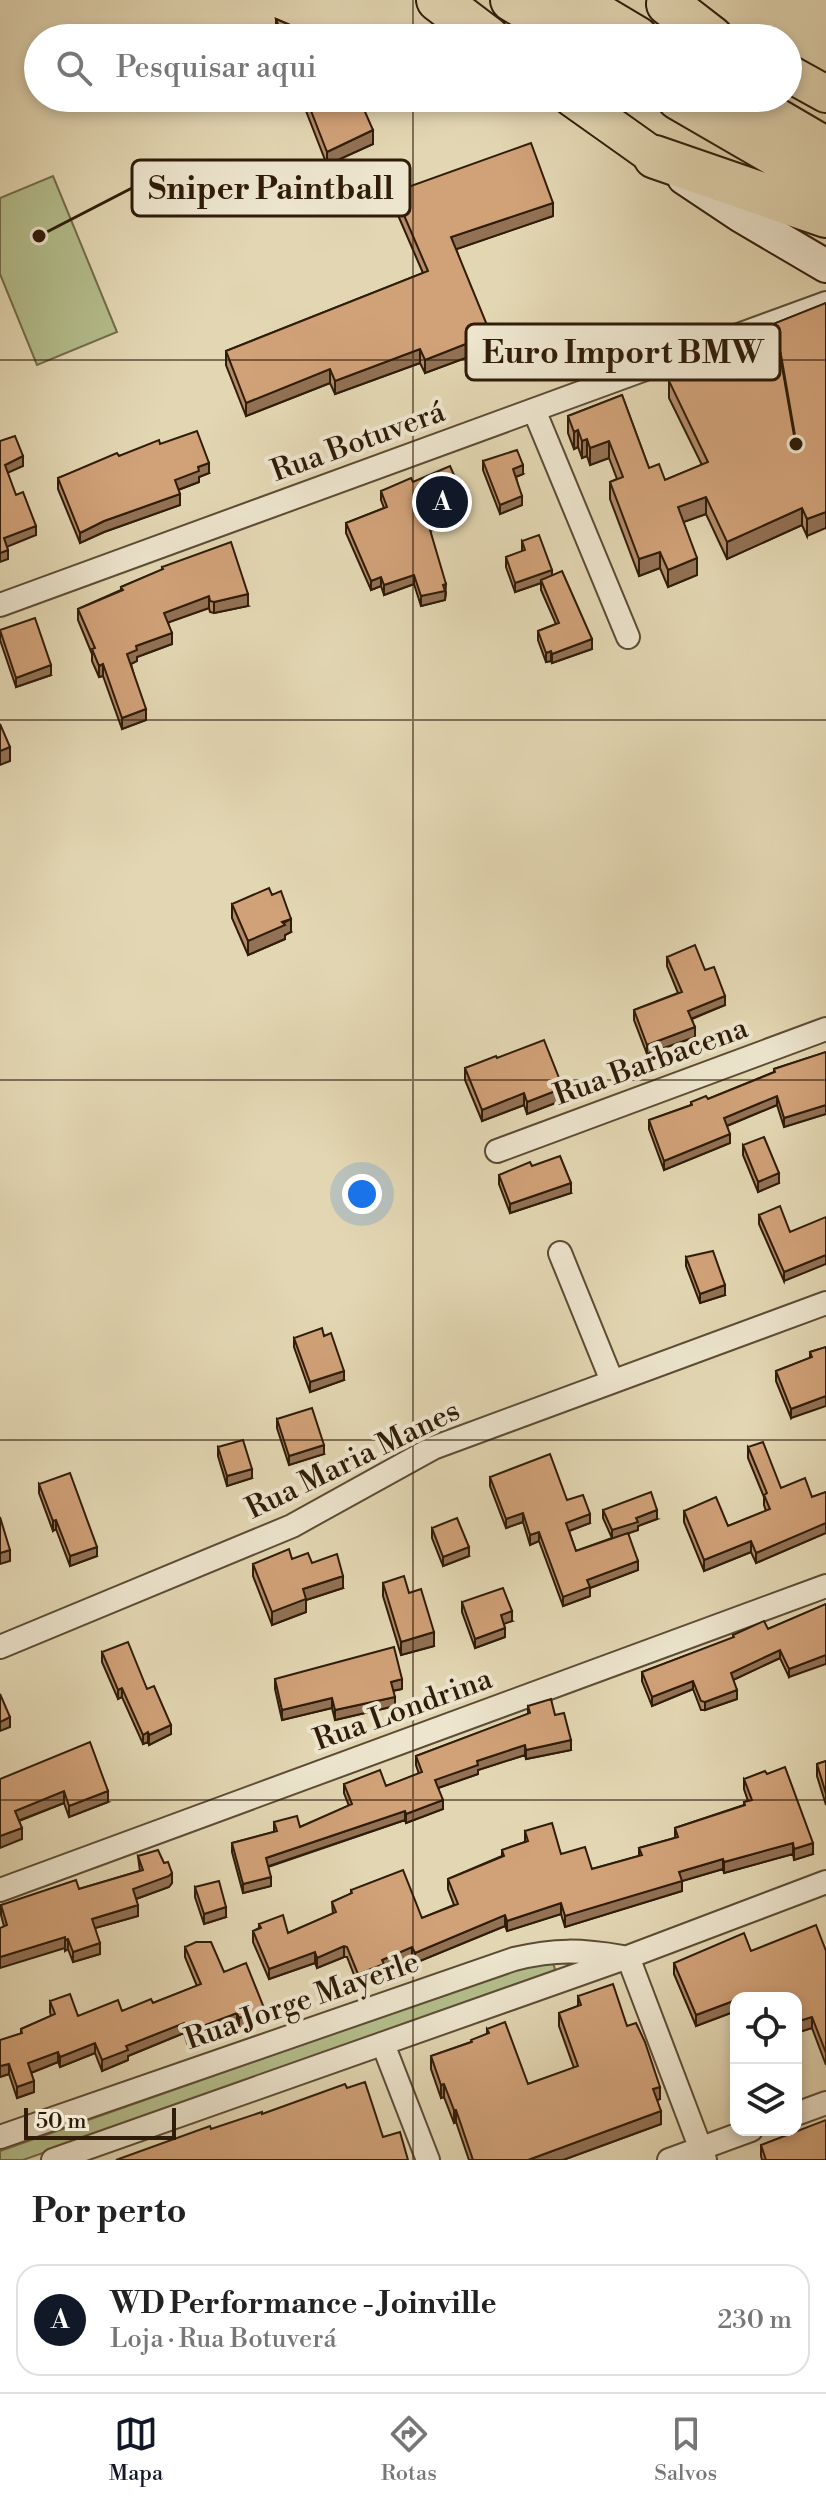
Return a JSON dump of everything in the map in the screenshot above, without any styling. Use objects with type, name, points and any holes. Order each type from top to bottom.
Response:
[{"type":"highway","points":[[438,0],[470,24]]},
{"type":"highway","points":[[512,0],[552,24]]},
{"type":"highway","points":[[573,0],[613,24]]},
{"type":"highway","points":[[664,2],[693,24]]},
{"type":"highway","points":[[802,106],[826,124]]},
{"type":"highway","points":[[702,112],[826,184]]},
{"type":"highway","points":[[763,112],[826,149]]},
{"type":"highway","points":[[655,157],[826,216]]},
{"type":"main road","points":[[412,0],[453,24]]},
{"type":"main road","points":[[664,2],[702,24]]},
{"type":"main road","points":[[802,81],[826,94]]},
{"type":"main road","points":[[592,112],[741,216],[826,266]]},
{"type":"street","name":"Rua Botuverá","points":[[0,605],[826,303]]},
{"type":"street","points":[[534,410],[628,637]]},
{"type":"street","name":"Rua Barbacena","points":[[497,1151],[826,1029]]},
{"type":"street","points":[[560,1253],[612,1381]]},
{"type":"street","name":"Rua Maria Manes","points":[[0,1647],[292,1526],[433,1448],[826,1303]]},
{"type":"street","name":"Rua Londrina","points":[[0,1890],[826,1586]]},
{"type":"street","name":"Rua Jorge Mayerle","points":[[53,2160],[628,1957],[826,1882]]},
{"type":"street","name":"Rua Jorge Mayerle","points":[[0,2137],[514,1959],[579,1950],[628,1957]]},
{"type":"street","points":[[628,1957],[703,2154]]},
{"type":"street","points":[[383,2044],[428,2160]]},
{"type":"street","points":[[802,2112],[826,2103]]},
{"type":"street","points":[[669,2160],[703,2154],[739,2136]]},
{"type":"green space","points":[[53,176],[117,332],[37,365],[0,274],[0,198]]},
{"type":"green space","points":[[546,1959],[552,1960],[555,1969],[551,1974],[23,2160],[0,2160],[0,2151]]},
{"type":"building","points":[[311,112],[365,112],[373,130],[327,152]]},
{"type":"building","points":[[531,143],[553,203],[451,237],[498,352],[475,361],[468,343],[425,360],[420,349],[335,381],[330,369],[246,403],[226,351],[428,271],[394,192]]},
{"type":"building","points":[[826,303],[826,512],[807,519],[802,508],[727,542],[706,497],[678,507],[697,558],[668,570],[660,552],[639,559],[610,482],[623,477],[609,441],[590,448],[587,439],[582,441],[578,430],[574,432],[568,416],[622,395],[649,468],[659,464],[665,480],[708,462],[669,381],[681,370],[703,360],[735,357],[728,342]]},
{"type":"building","points":[[197,431],[209,463],[198,467],[199,471],[175,480],[180,494],[104,521],[80,533],[58,478],[117,453],[119,456],[159,440],[160,444]]},
{"type":"building","points":[[15,436],[23,456],[5,465],[16,495],[23,492],[36,526],[4,538],[8,550],[0,553],[0,441]]},
{"type":"building","points":[[517,450],[523,465],[513,469],[522,496],[500,505],[483,461]]},
{"type":"building","points":[[450,466],[467,505],[428,523],[446,584],[443,585],[445,591],[421,596],[414,575],[384,585],[381,577],[371,581],[346,523],[387,507],[381,491],[411,478],[413,482]]},
{"type":"building","points":[[539,535],[552,570],[515,583],[506,557],[525,550],[522,541]]},
{"type":"building","points":[[231,542],[248,594],[214,602],[210,601],[209,596],[164,613],[172,633],[136,646],[137,650],[127,654],[146,709],[122,718],[103,664],[99,666],[92,649],[95,648],[78,609],[123,590],[121,587],[162,567]]},
{"type":"building","points":[[562,571],[592,639],[552,654],[551,651],[546,653],[538,631],[559,623],[541,580]]},
{"type":"building","points":[[35,618],[51,665],[16,678],[0,630]]},
{"type":"building","points":[[0,724],[10,747],[0,751]]},
{"type":"building","points":[[269,888],[272,895],[281,891],[291,919],[282,922],[285,925],[248,941],[232,904]]},
{"type":"building","points":[[695,945],[705,970],[714,967],[725,996],[688,1011],[695,1027],[647,1045],[634,1010],[682,992],[667,957]]},
{"type":"building","points":[[544,1040],[563,1088],[527,1102],[524,1093],[482,1110],[465,1068]]},
{"type":"building","points":[[826,1052],[826,1105],[784,1118],[777,1096],[724,1118],[730,1134],[664,1161],[649,1120],[775,1072],[774,1069]]},
{"type":"building","points":[[764,1137],[779,1173],[758,1182],[743,1145]]},
{"type":"building","points":[[560,1156],[571,1183],[510,1204],[499,1175],[530,1162],[532,1166]]},
{"type":"building","points":[[780,1206],[790,1232],[826,1217],[826,1255],[784,1272],[759,1215]]},
{"type":"building","points":[[713,1251],[725,1285],[700,1294],[686,1257]]},
{"type":"building","points":[[322,1328],[324,1336],[331,1333],[344,1371],[310,1382],[294,1338]]},
{"type":"building","points":[[826,1347],[826,1396],[791,1409],[776,1371],[812,1357],[810,1352]]},
{"type":"building","points":[[312,1408],[324,1445],[289,1456],[277,1419]]},
{"type":"building","points":[[243,1440],[252,1469],[227,1476],[218,1447]]},
{"type":"building","points":[[763,1442],[781,1488],[805,1478],[812,1497],[826,1492],[826,1523],[756,1553],[751,1541],[704,1560],[684,1511],[716,1497],[728,1526],[770,1509],[764,1495],[767,1493],[748,1447]]},
{"type":"building","points":[[550,1454],[567,1500],[583,1495],[590,1514],[566,1523],[576,1551],[628,1533],[638,1561],[587,1580],[590,1587],[563,1597],[539,1532],[530,1535],[523,1513],[506,1519],[490,1477]]},
{"type":"building","points":[[70,1473],[97,1547],[70,1556],[39,1484]]},
{"type":"building","points":[[651,1492],[657,1510],[636,1518],[638,1522],[612,1530],[603,1510]]},
{"type":"building","points":[[0,1517],[10,1550],[0,1553]]},
{"type":"building","points":[[457,1518],[469,1547],[443,1557],[432,1528]]},
{"type":"building","points":[[289,1549],[292,1559],[308,1553],[312,1563],[337,1554],[343,1576],[303,1589],[306,1599],[272,1612],[253,1564]]},
{"type":"building","points":[[404,1576],[409,1593],[421,1589],[434,1632],[401,1642],[383,1583]]},
{"type":"building","points":[[503,1588],[512,1611],[501,1615],[505,1628],[475,1639],[462,1602]]},
{"type":"building","points":[[826,1604],[826,1655],[789,1669],[780,1650],[731,1673],[737,1690],[705,1702],[701,1701],[693,1681],[652,1697],[642,1672],[734,1637],[764,1621],[768,1629]]},
{"type":"building","points":[[128,1642],[147,1689],[154,1686],[171,1725],[149,1735],[148,1732],[143,1735],[122,1688],[118,1690],[102,1652]]},
{"type":"building","points":[[394,1647],[402,1679],[391,1682],[395,1697],[335,1710],[332,1698],[282,1710],[275,1679]]},
{"type":"building","points":[[0,1694],[10,1717],[0,1722]]},
{"type":"building","points":[[551,1699],[555,1715],[564,1713],[571,1740],[526,1750],[525,1745],[477,1761],[478,1765],[435,1780],[443,1800],[266,1858],[271,1877],[243,1884],[232,1843],[277,1831],[274,1822],[297,1816],[300,1827],[352,1804],[344,1784],[380,1770],[386,1786],[422,1772],[416,1756],[530,1713],[528,1706]]},
{"type":"building","points":[[90,1742],[108,1791],[69,1806],[64,1791],[15,1811],[22,1828],[0,1836],[0,1779]]},
{"type":"building","points":[[826,1761],[826,1794],[817,1764]]},
{"type":"building","points":[[785,1767],[813,1843],[794,1849],[793,1843],[724,1862],[723,1859],[679,1872],[682,1881],[565,1916],[561,1903],[507,1921],[505,1915],[415,1953],[412,1947],[382,1960],[384,1964],[358,1974],[344,1946],[317,1958],[315,1952],[269,1969],[253,1931],[261,1928],[259,1924],[283,1915],[288,1933],[336,1912],[332,1902],[352,1893],[351,1890],[403,1870],[422,1918],[458,1904],[448,1879],[504,1856],[502,1850],[528,1841],[525,1831],[552,1823],[561,1854],[585,1847],[592,1869],[642,1855],[639,1848],[678,1837],[675,1828],[745,1805],[744,1802],[752,1800],[744,1779]]},
{"type":"building","points":[[158,1850],[172,1873],[133,1889],[138,1905],[92,1919],[100,1943],[73,1952],[65,1937],[0,1957],[0,1928],[7,1925],[1,1905],[76,1880],[79,1889],[143,1870],[138,1856]]},
{"type":"building","points":[[219,1881],[226,1907],[204,1914],[195,1887]]},
{"type":"building","points":[[816,1925],[826,1951],[826,2053],[812,2017],[802,2020],[802,1992],[730,1992],[730,2002],[696,2015],[674,1963],[744,1933],[751,1951]]},
{"type":"building","points":[[196,1942],[211,1942],[224,1972],[246,1963],[264,2008],[239,2018],[237,2013],[187,2032],[184,2023],[126,2046],[128,2050],[102,2060],[95,2043],[60,2057],[58,2052],[28,2063],[34,2081],[17,2087],[9,2064],[0,2066],[0,2040],[22,2033],[21,2029],[55,2014],[50,2001],[70,1994],[78,2016],[118,2000],[122,2011],[151,1999],[153,2003],[201,1984],[185,1947]]},
{"type":"building","points":[[613,1984],[627,2026],[636,2023],[645,2042],[660,2087],[653,2089],[661,2111],[528,2160],[473,2160],[456,2110],[444,2084],[441,2085],[431,2056],[472,2042],[489,2033],[487,2029],[505,2022],[528,2084],[578,2066],[559,2013],[581,2005],[578,1996]]},
{"type":"building","points":[[365,2082],[383,2137],[400,2132],[408,2160],[116,2160],[210,2126],[211,2129],[262,2114],[345,2084],[347,2088]]},
{"type":"building","points":[[826,2120],[826,2160],[766,2160],[761,2145],[784,2136],[802,2136],[802,2129]]},
{"type":"place","name":"Sniper Paintball","points":[[39,236]]},
{"type":"place","name":"Euro Import BMW","points":[[796,444]]},
{"type":"place","name":"WD Performance - Joinville","points":[[442,502]]}]
